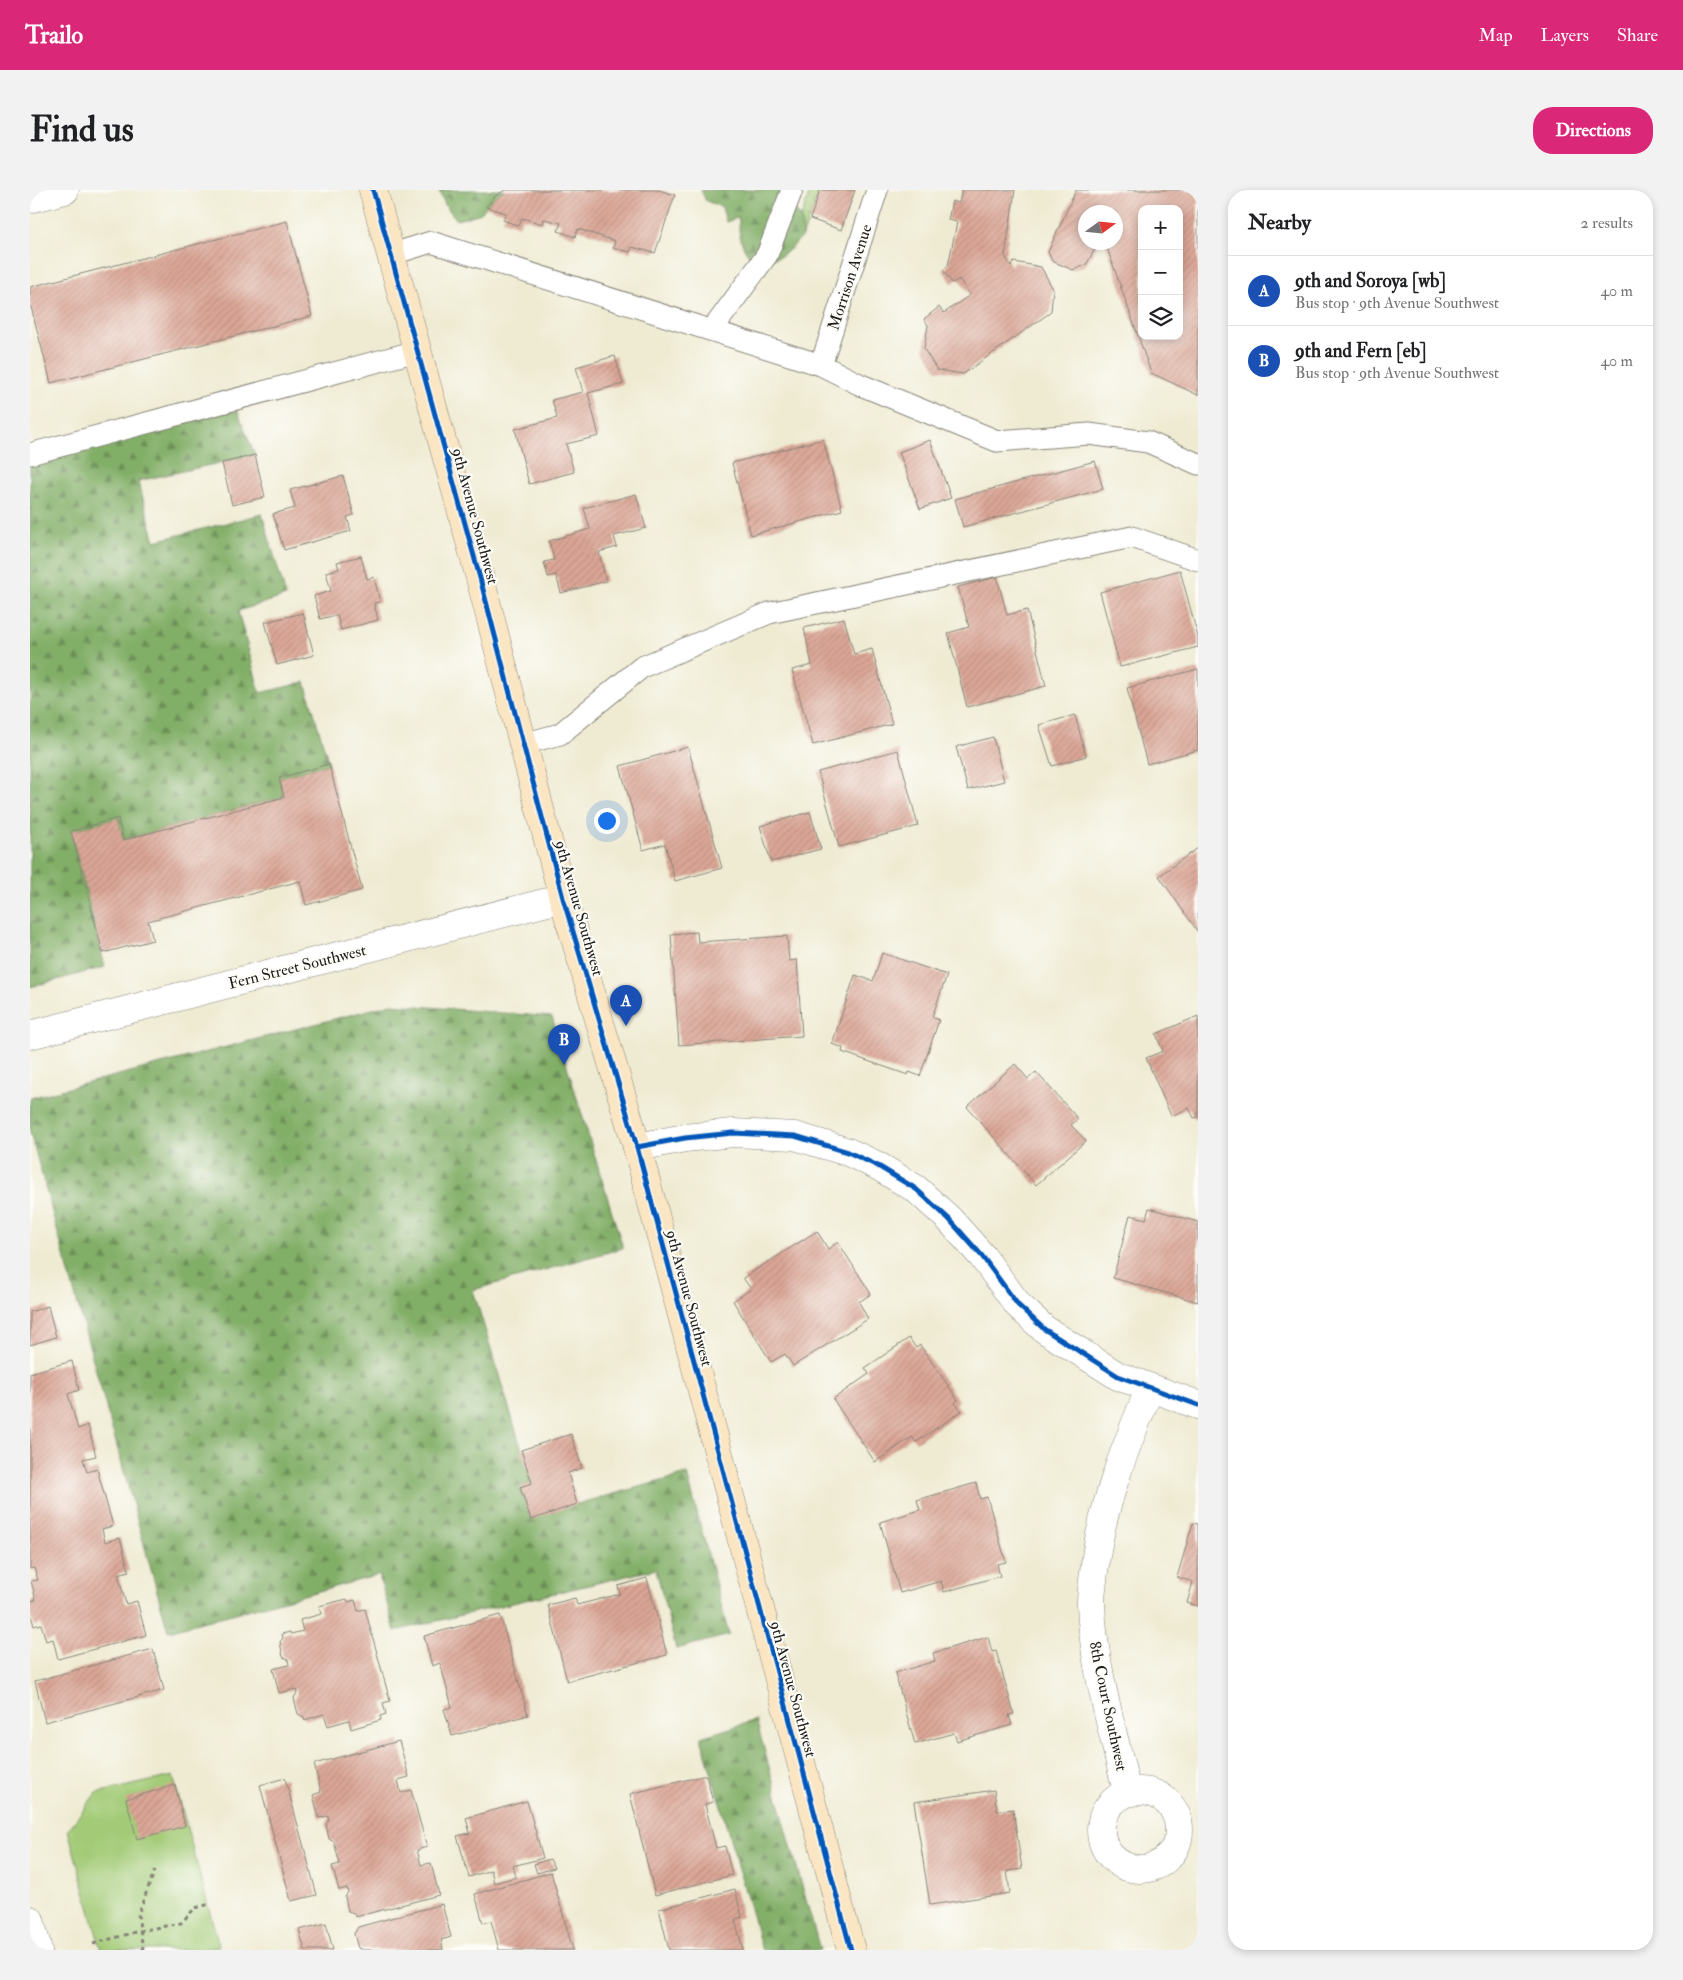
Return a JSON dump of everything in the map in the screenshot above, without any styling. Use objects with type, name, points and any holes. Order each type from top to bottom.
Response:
[{"type":"street","points":[[30,199],[65,190]]},
{"type":"street","name":"9th Avenue Southwest","points":[[373,190],[480,578],[563,898],[636,1147],[851,1950]]},
{"type":"street","name":"Fern Street Southwest","points":[[30,1034],[563,898]]},
{"type":"street","points":[[636,1147],[685,1138],[733,1133],[795,1136],[848,1152],[878,1166],[916,1190],[949,1219],[982,1256],[1018,1305],[1044,1329],[1118,1376],[1198,1405]]},
{"type":"street","name":"8th Court Southwest","points":[[1127,1792],[1095,1655],[1091,1601],[1096,1550],[1103,1517],[1123,1454],[1150,1388]]},
{"type":"street","points":[[30,1920],[38,1950]]},
{"type":"lane","points":[[712,330],[767,255],[792,190]]},
{"type":"lane","name":"Morrison Avenue","points":[[821,365],[877,190]]},
{"type":"lane","points":[[390,255],[431,242],[821,365],[861,385],[996,441],[1089,434],[1148,442],[1198,464]]},
{"type":"lane","points":[[30,454],[417,351]]},
{"type":"lane","points":[[523,744],[560,734],[642,667],[769,612],[1132,537],[1198,560]]},
{"type":"path","points":[[143,1950],[138,1914],[155,1870]]},
{"type":"path","points":[[93,1944],[139,1931],[180,1923],[195,1908],[210,1904]]},
{"type":"green space","points":[[439,190],[505,190],[494,197],[481,213],[457,220],[445,205]]},
{"type":"green space","points":[[701,190],[790,190],[793,207],[801,218],[803,235],[782,255],[755,262],[746,252],[741,241],[739,217],[726,222],[722,207],[706,201]]},
{"type":"green space","points":[[810,190],[820,190],[803,235],[801,218]]},
{"type":"green space","points":[[237,410],[255,455],[138,481],[155,541],[262,514],[286,596],[238,611],[260,693],[305,682],[329,764],[279,778],[284,797],[123,840],[118,818],[71,831],[105,967],[30,987],[30,458]]},
{"type":"green space","points":[[392,1004],[552,1017],[623,1248],[473,1290],[532,1483],[520,1487],[531,1519],[577,1504],[687,1474],[729,1635],[676,1649],[656,1569],[395,1631],[379,1575],[168,1631],[30,1132],[30,1098]]},
{"type":"green space","points":[[756,1720],[820,1950],[762,1950],[701,1737]]},
{"type":"green space","points":[[173,1776],[219,1946],[202,1950],[101,1950],[68,1830],[96,1793]]},
{"type":"building","points":[[505,190],[659,190],[675,195],[655,253],[632,247],[630,252],[613,248],[615,241],[578,229],[575,237],[558,231],[561,223],[544,219],[543,224],[522,218],[519,226],[503,220],[506,213],[486,207],[494,197]]},
{"type":"building","points":[[820,190],[855,190],[841,230],[810,219]]},
{"type":"building","points":[[962,190],[1015,190],[1005,256],[1011,266],[1014,262],[1041,267],[1053,289],[1051,312],[963,374],[937,370],[924,349],[928,325],[924,319],[939,307],[944,313],[970,295],[959,279],[952,283],[943,270],[948,266],[957,222],[948,220],[952,201],[959,203]]},
{"type":"building","points":[[1076,190],[1198,190],[1198,395],[1151,373],[1139,340],[1183,340],[1183,205],[1138,205],[1138,336],[1108,250],[1123,250],[1123,205],[1078,205],[1078,250],[1094,250],[1086,265],[1073,270],[1052,261],[1048,252]]},
{"type":"building","points":[[287,221],[312,316],[51,383],[30,303],[30,287]]},
{"type":"building","points":[[615,356],[623,384],[588,393],[599,436],[566,444],[574,472],[529,484],[515,429],[557,418],[552,400],[583,392],[576,367]]},
{"type":"building","points":[[823,439],[842,510],[751,535],[732,463]]},
{"type":"building","points":[[930,440],[951,498],[920,509],[899,452]]},
{"type":"building","points":[[255,455],[265,497],[232,505],[222,463]]},
{"type":"building","points":[[1095,461],[1103,489],[963,527],[955,499]]},
{"type":"building","points":[[343,476],[354,515],[347,517],[351,531],[284,550],[273,514],[295,508],[290,490]]},
{"type":"building","points":[[636,494],[646,528],[614,536],[617,547],[599,552],[606,581],[561,593],[556,575],[548,577],[544,562],[554,560],[549,541],[590,529],[584,508]]},
{"type":"building","points":[[361,556],[367,579],[374,577],[380,602],[374,603],[378,620],[341,630],[337,615],[320,619],[314,596],[331,591],[326,572],[339,569],[337,562]]},
{"type":"building","points":[[1180,570],[1198,637],[1198,647],[1120,667],[1100,592]]},
{"type":"building","points":[[997,577],[1007,615],[1027,610],[1046,686],[967,707],[948,633],[969,627],[958,587]]},
{"type":"building","points":[[303,613],[314,655],[277,665],[265,622]]},
{"type":"building","points":[[844,618],[854,654],[872,649],[892,724],[813,745],[792,670],[812,665],[804,628]]},
{"type":"building","points":[[1198,669],[1198,750],[1147,764],[1127,688]]},
{"type":"building","points":[[1075,715],[1086,756],[1052,766],[1039,725]]},
{"type":"building","points":[[993,737],[1004,781],[968,790],[956,747]]},
{"type":"building","points":[[688,747],[722,868],[675,881],[665,844],[643,850],[620,766]]},
{"type":"building","points":[[898,750],[918,826],[839,847],[818,772]]},
{"type":"building","points":[[329,764],[362,890],[306,905],[300,881],[148,921],[153,940],[103,953],[71,831],[118,818],[123,840],[284,797],[279,778]]},
{"type":"building","points":[[810,812],[821,849],[771,862],[760,826]]},
{"type":"building","points":[[1198,848],[1198,932],[1159,876]]},
{"type":"building","points":[[697,932],[698,942],[787,936],[789,961],[797,960],[802,1036],[679,1045],[671,934]]},
{"type":"building","points":[[882,953],[947,975],[932,1017],[939,1020],[920,1076],[909,1072],[908,1075],[842,1052],[843,1048],[832,1044],[855,975],[873,981]]},
{"type":"building","points":[[1198,1016],[1198,1117],[1194,1118],[1189,1108],[1171,1116],[1146,1058],[1163,1051],[1156,1034]]},
{"type":"building","points":[[1015,1064],[1028,1079],[1036,1072],[1078,1119],[1071,1125],[1086,1141],[1036,1185],[967,1107]]},
{"type":"building","points":[[1149,1208],[1198,1222],[1198,1302],[1113,1278],[1130,1215],[1146,1219]]},
{"type":"building","points":[[817,1231],[828,1249],[838,1242],[871,1294],[859,1302],[868,1319],[793,1366],[785,1354],[771,1362],[733,1301],[751,1289],[743,1278]]},
{"type":"building","points":[[48,1306],[56,1337],[30,1345],[30,1312]]},
{"type":"building","points":[[909,1338],[916,1348],[920,1345],[958,1400],[955,1403],[962,1411],[916,1442],[912,1437],[875,1462],[833,1399],[869,1374],[865,1368]]},
{"type":"building","points":[[72,1361],[79,1390],[68,1394],[78,1429],[88,1425],[96,1456],[83,1459],[87,1472],[97,1469],[113,1526],[102,1529],[105,1542],[120,1538],[129,1571],[118,1574],[126,1604],[137,1601],[146,1635],[58,1659],[53,1639],[46,1641],[41,1624],[34,1626],[30,1611],[30,1601],[36,1600],[31,1581],[38,1580],[34,1568],[30,1569],[30,1373]]},
{"type":"building","points":[[571,1434],[582,1468],[568,1473],[577,1504],[531,1520],[520,1487],[532,1483],[521,1450]]},
{"type":"building","points":[[976,1483],[980,1499],[987,1497],[1006,1562],[997,1564],[1000,1576],[944,1592],[941,1581],[900,1593],[880,1522],[920,1510],[917,1500]]},
{"type":"building","points":[[1193,1523],[1198,1524],[1198,1606],[1187,1603],[1193,1582],[1177,1577]]},
{"type":"building","points":[[647,1578],[667,1655],[567,1681],[548,1605],[575,1598],[577,1605],[620,1594],[618,1586]]},
{"type":"building","points":[[347,1599],[348,1602],[355,1600],[358,1611],[365,1609],[390,1701],[383,1703],[386,1714],[380,1716],[381,1720],[351,1729],[349,1720],[328,1726],[324,1714],[305,1720],[304,1717],[298,1714],[294,1698],[297,1693],[296,1689],[279,1693],[273,1669],[289,1665],[288,1659],[283,1657],[280,1642],[283,1638],[282,1634],[303,1631],[300,1620],[321,1614],[319,1606]]},
{"type":"building","points":[[500,1615],[528,1715],[452,1736],[444,1709],[452,1707],[440,1663],[432,1666],[424,1636]]},
{"type":"building","points":[[988,1637],[992,1652],[996,1651],[1014,1714],[1009,1715],[1012,1725],[957,1741],[954,1733],[915,1744],[895,1673],[935,1661],[933,1653]]},
{"type":"building","points":[[153,1649],[164,1690],[45,1722],[35,1681]]},
{"type":"building","points":[[399,1741],[409,1777],[398,1780],[401,1793],[411,1790],[427,1847],[417,1850],[421,1865],[431,1863],[439,1895],[355,1917],[354,1913],[348,1911],[345,1897],[348,1892],[347,1888],[339,1890],[332,1866],[340,1864],[334,1842],[329,1839],[326,1824],[329,1819],[328,1816],[319,1818],[313,1795],[321,1792],[314,1764]]},
{"type":"building","points":[[706,1775],[713,1802],[705,1804],[716,1848],[725,1846],[732,1875],[655,1895],[630,1794]]},
{"type":"building","points":[[285,1778],[317,1895],[291,1901],[260,1785]]},
{"type":"building","points":[[175,1785],[185,1826],[137,1839],[126,1799]]},
{"type":"building","points":[[994,1790],[997,1811],[1013,1809],[1022,1869],[1007,1871],[1010,1893],[930,1905],[914,1802]]},
{"type":"building","points":[[527,1801],[543,1858],[513,1866],[516,1877],[494,1883],[491,1870],[469,1877],[457,1836],[470,1833],[466,1818]]},
{"type":"building","points":[[550,1859],[554,1868],[537,1873],[534,1864]]},
{"type":"building","points":[[551,1872],[573,1950],[499,1950],[491,1921],[483,1923],[475,1894]]},
{"type":"building","points":[[735,1889],[742,1917],[735,1919],[743,1950],[669,1950],[659,1909]]},
{"type":"building","points":[[442,1904],[451,1937],[441,1940],[443,1950],[363,1950],[358,1948],[354,1934],[358,1927]]},
{"type":"building","points":[[326,1923],[333,1950],[305,1950],[299,1930]]},
{"type":"cycle path","points":[[373,190],[480,578],[563,898],[637,1147],[851,1950]]},
{"type":"cycle path","points":[[637,1147],[685,1138],[733,1133],[795,1136],[848,1152],[878,1166],[916,1189],[949,1219],[982,1256],[1018,1305],[1044,1329],[1118,1376],[1198,1405]]},
{"type":"place","name":"9th and Soroya [wb]","points":[[626,1026]]},
{"type":"place","name":"9th and Fern [eb]","points":[[564,1065]]}]
